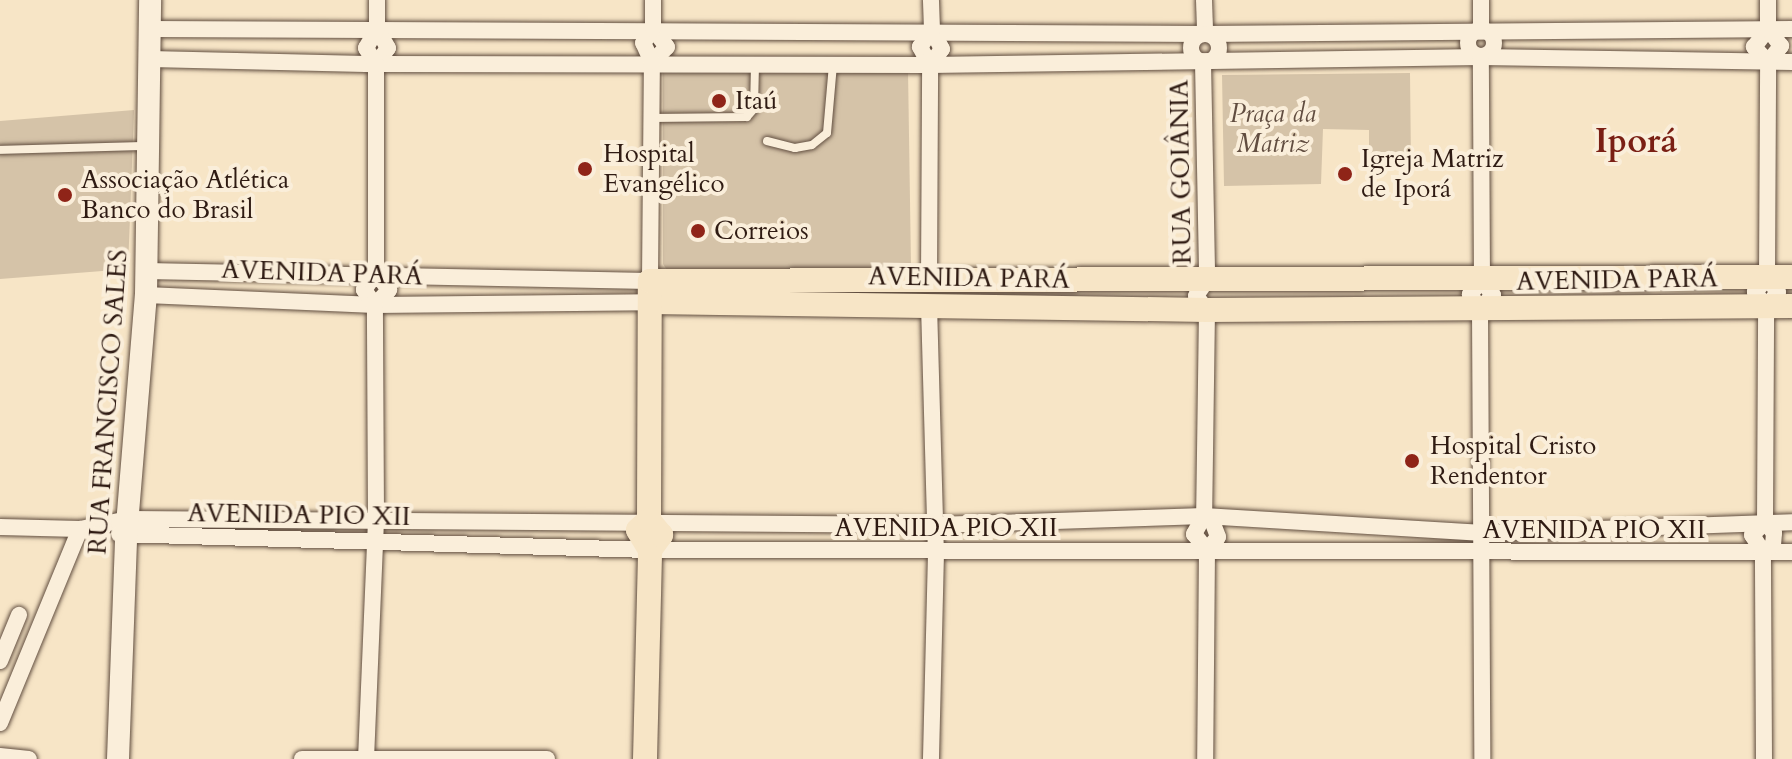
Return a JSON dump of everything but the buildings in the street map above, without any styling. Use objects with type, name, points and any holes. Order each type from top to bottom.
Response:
[{"type":"main road","name":"AVENIDA PARÁ","points":[[650,292],[929,280],[1482,281],[1792,277]]},
{"type":"main road","name":"AVENIDA PARÁ","points":[[650,292],[929,305],[1207,310],[1792,306]]},
{"type":"main road","points":[[645,759],[650,550],[661,535],[649,520],[650,292]]},
{"type":"street","name":"RUA FRANCISCO SALES","points":[[118,759],[127,528],[146,295],[150,0]]},
{"type":"street","points":[[370,758],[376,539],[375,305],[389,290],[376,273],[376,64],[366,48],[377,29],[377,0]]},
{"type":"street","points":[[650,292],[652,62],[667,47],[653,29],[653,0]]},
{"type":"street","points":[[931,0],[932,30],[920,47],[930,65],[929,280],[943,293],[940,301],[929,305],[936,553],[931,759]]},
{"type":"street","name":"RUA GOIÂNIA","points":[[1204,0],[1205,34],[1213,37],[1219,49],[1212,60],[1203,62],[1207,280],[1218,299],[1207,310],[1204,516],[1212,521],[1218,537],[1207,550],[1205,759]]},
{"type":"street","points":[[1481,0],[1481,30]]},
{"type":"street","points":[[1764,759],[1763,552],[1752,535],[1765,522],[1766,307],[1755,292],[1767,278],[1768,62],[1781,46],[1768,29],[1768,0]]},
{"type":"street","points":[[149,29],[932,30],[1205,34],[1792,29]]},
{"type":"street","points":[[1481,30],[1489,32],[1494,44],[1481,57],[1482,281],[1493,295],[1480,309],[1482,759]]},
{"type":"street","points":[[150,59],[376,64],[652,62],[930,65],[1481,57],[1792,62]]},
{"type":"street","name":"AVENIDA PARÁ","points":[[146,271],[376,273],[650,292]]},
{"type":"street","name":"AVENIDA PARÁ","points":[[146,295],[375,305],[650,292]]},
{"type":"street","name":"AVENIDA PIO XII","points":[[127,528],[376,517],[935,525],[1204,516],[1483,533],[1792,522]]},
{"type":"street","name":"AVENIDA PIO XII","points":[[0,527],[103,527],[650,550],[936,553],[1207,550],[1482,555],[1792,552]]},
{"type":"street","points":[[0,723],[43,612],[80,529]]},
{"type":"street","points":[[0,617],[43,612]]},
{"type":"street","points":[[0,661],[19,615]]},
{"type":"street","points":[[0,756],[29,759]]},
{"type":"street","points":[[302,759],[547,759]]},
{"type":"lane","points":[[651,118],[747,117],[754,109],[755,63]]},
{"type":"lane","points":[[767,141],[795,148],[812,145],[827,133],[833,64]]},
{"type":"lane","points":[[0,150],[148,146]]},
{"type":"green space","points":[[908,70],[911,266],[903,275],[669,273],[663,264],[663,73]]},
{"type":"green space","name":"Praça da Matriz","points":[[1410,73],[1411,164],[1369,164],[1369,130],[1323,129],[1321,184],[1224,186],[1222,75]]},
{"type":"green space","name":"Associação Atlética Banco do Brasil","points":[[134,110],[128,269],[0,279],[0,121]]},
{"type":"place","name":"Itaú","points":[[719,101]]},
{"type":"place","name":"Hospital Evangélico","points":[[585,169]]},
{"type":"place","name":"Igreja Matriz de Iporá","points":[[1345,174]]},
{"type":"place","name":"Associação Atlética Banco do Brasil","points":[[65,195]]},
{"type":"place","name":"Correios","points":[[698,231]]},
{"type":"place","name":"Hospital Cristo Rendentor","points":[[1412,461]]},
{"type":"district","name":"Iporá","points":[[1636,142]]}]
